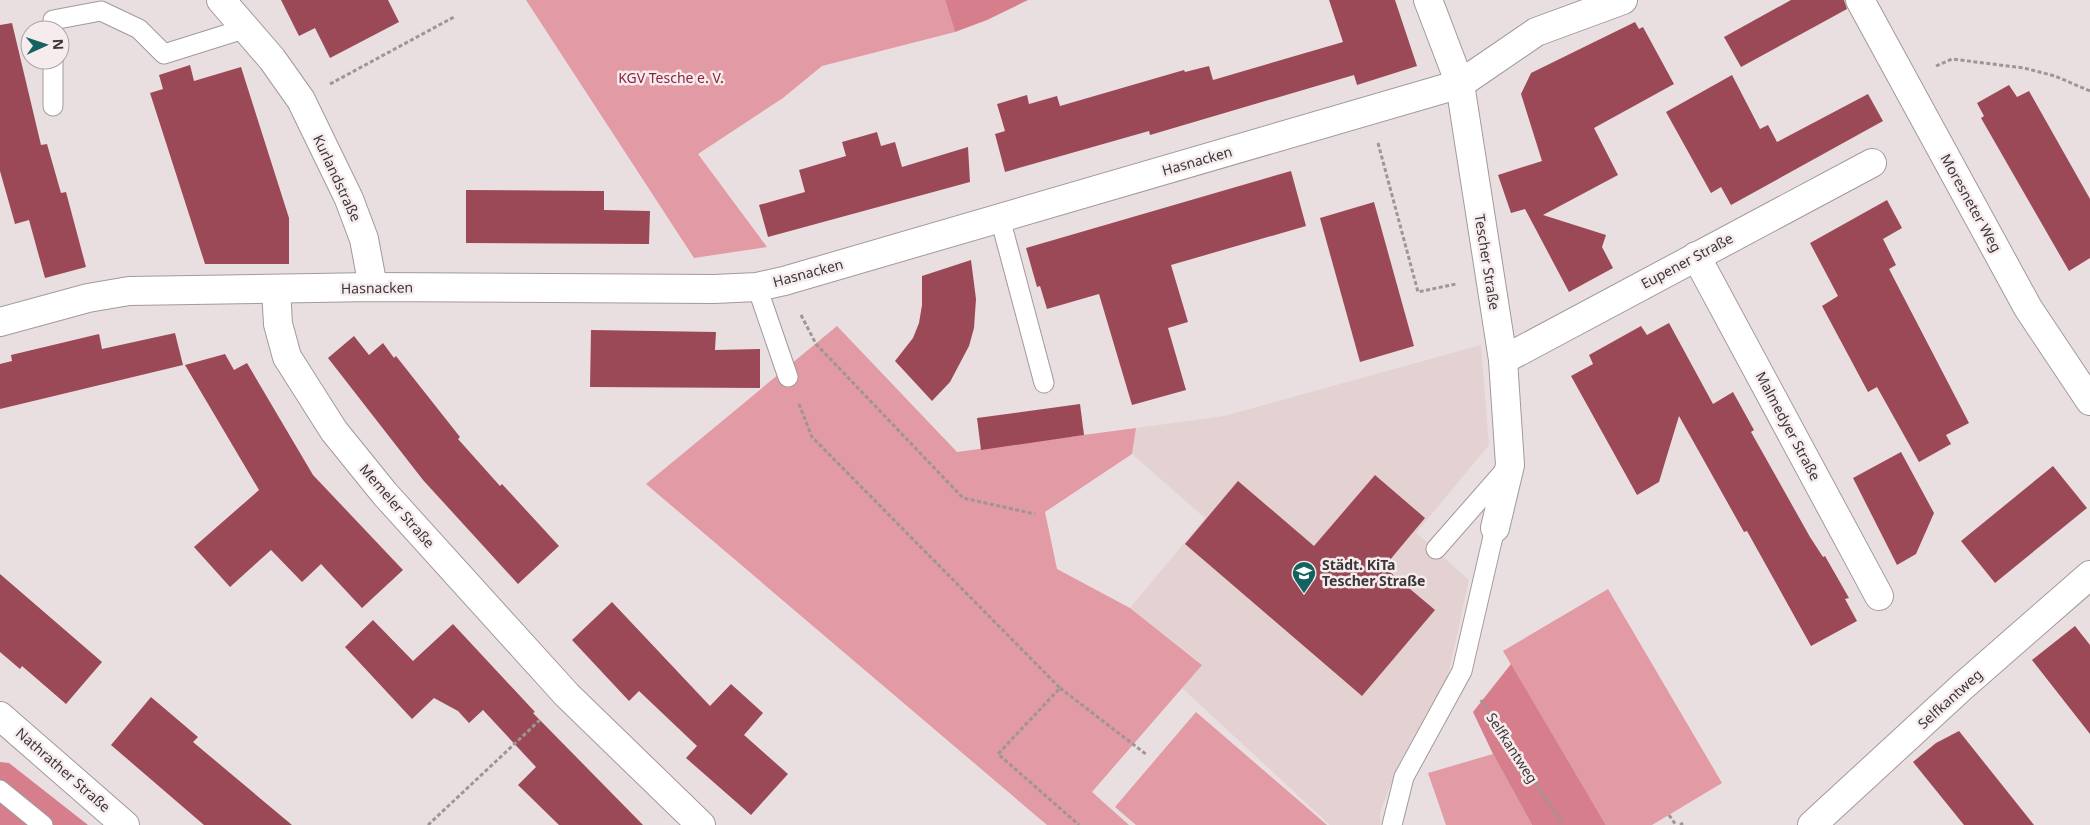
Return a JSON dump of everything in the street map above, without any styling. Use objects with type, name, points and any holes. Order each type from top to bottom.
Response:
[{"type":"street","name":"Kurlandstraße","points":[[221,0],[247,28],[301,100],[349,199],[364,239],[373,287]]},
{"type":"street","name":"Tescher Straße","points":[[1428,0],[1460,84],[1503,360],[1510,465],[1495,528]]},
{"type":"street","name":"Hasnacken","points":[[0,322],[88,298],[128,291],[373,287],[714,289],[757,287],[784,281],[1460,84],[1536,32],[1623,0]]},
{"type":"street","name":"Moresneter Weg","points":[[1860,0],[2028,308],[2090,401]]},
{"type":"street","name":"Eupener Straße","points":[[1503,360],[1872,163]]},
{"type":"street","name":"Malmedyer Straße","points":[[1696,256],[1879,596]]},
{"type":"street","name":"Memeler Straße","points":[[276,290],[278,324],[287,357],[334,431],[384,494],[568,695],[702,825]]},
{"type":"street","name":"Selfkantweg","points":[[1812,825],[1963,686],[2090,575]]},
{"type":"street","name":"Nathrather Straße","points":[[0,716],[125,825]]},
{"type":"lane","points":[[53,20],[101,11],[139,29],[164,54],[247,28]]},
{"type":"lane","points":[[53,70],[53,106]]},
{"type":"lane","points":[[1000,218],[1044,383]]},
{"type":"lane","name":"Hasnacken","points":[[757,287],[788,377]]},
{"type":"lane","points":[[1436,549],[1510,465]]},
{"type":"lane","points":[[1392,825],[1404,777],[1462,671],[1495,528]]},
{"type":"lane","points":[[0,790],[43,825]]},
{"type":"path","points":[[301,100],[454,18]]},
{"type":"path","points":[[1903,80],[1952,59],[2024,68],[2055,76],[2090,91]]},
{"type":"path","points":[[1369,111],[1418,292],[1490,278]]},
{"type":"path","points":[[784,281],[816,344],[963,498],[1035,514]]},
{"type":"path","points":[[788,377],[812,437],[1060,688],[1148,755]]},
{"type":"path","name":"Selfkantweg","points":[[1462,671],[1563,825]]},
{"type":"path","points":[[1060,688],[998,754],[1079,825]]},
{"type":"path","points":[[428,825],[568,695]]},
{"type":"path","points":[[1669,814],[1676,825]]},
{"type":"shaded area","points":[[945,0],[1028,0],[987,20],[955,32]]},
{"type":"shaded area","name":"Städt. KiTa Tescher Straße","points":[[1481,345],[1489,445],[1416,533],[1469,580],[1448,676],[1399,763],[1380,812],[1380,825],[1330,825],[1182,688],[1202,664],[1130,608],[1205,518],[1132,454],[1136,428],[1224,416]]},
{"type":"shaded area","points":[[1511,664],[1606,825],[1532,825],[1493,754],[1473,712]]},
{"type":"shaded area","points":[[0,762],[9,763],[88,825],[0,825]]},
{"type":"green space","name":"KGV Tesche e. V.","points":[[526,0],[945,0],[955,32],[822,66],[783,98],[698,154],[767,247],[694,258]]},
{"type":"green space","points":[[837,326],[957,452],[1136,428],[1132,454],[1045,512],[1057,569],[1130,608],[1202,665],[1092,792],[1129,825],[1047,825],[646,484]]},
{"type":"green space","points":[[1608,589],[1722,783],[1652,825],[1606,825],[1503,651]]},
{"type":"green space","points":[[1196,712],[1327,825],[1136,825],[1115,807]]},
{"type":"green space","points":[[1493,754],[1532,825],[1446,825],[1428,773]]},
{"type":"building","points":[[281,0],[388,0],[399,22],[330,58],[315,28],[299,36]]},
{"type":"building","points":[[1329,0],[1395,0],[1417,66],[1357,85],[1354,75],[1150,135],[1149,131],[1005,172],[995,134],[1005,131],[997,104],[1027,95],[1029,104],[1057,96],[1060,106],[1184,70],[1185,72],[1209,66],[1213,80],[1343,42]]},
{"type":"building","points":[[1791,0],[1844,0],[1847,9],[1741,67],[1724,37]]},
{"type":"building","points":[[1635,22],[1639,29],[1643,27],[1674,84],[1594,128],[1618,175],[1543,215],[1606,235],[1602,247],[1613,268],[1569,292],[1525,209],[1511,213],[1498,175],[1542,161],[1521,94],[1531,73]]},
{"type":"building","points":[[12,23],[20,57],[20,70],[23,70],[41,145],[47,144],[61,193],[66,192],[86,267],[45,278],[29,220],[15,224],[0,171],[0,25]]},
{"type":"building","points":[[190,65],[194,81],[241,67],[289,218],[289,264],[205,264],[150,93],[163,89],[159,75]]},
{"type":"building","points":[[1732,75],[1760,129],[1768,125],[1777,142],[1868,94],[1883,121],[1731,205],[1721,187],[1711,193],[1666,112]]},
{"type":"building","points":[[2009,85],[2017,97],[2029,91],[2090,199],[2090,258],[2069,271],[1981,118],[1984,116],[1977,103]]},
{"type":"building","points":[[877,132],[881,146],[895,142],[902,167],[968,147],[970,182],[768,237],[759,205],[805,192],[799,170],[846,156],[842,142]]},
{"type":"building","points":[[1291,171],[1306,226],[1171,265],[1188,322],[1168,328],[1186,390],[1132,405],[1099,294],[1047,309],[1040,286],[1037,287],[1026,248]]},
{"type":"building","points":[[466,190],[604,191],[604,210],[650,211],[649,244],[466,243]]},
{"type":"building","points":[[1887,200],[1902,228],[1883,239],[1896,265],[1889,269],[1969,423],[1946,435],[1951,444],[1919,462],[1877,387],[1868,392],[1822,306],[1838,296],[1810,243]]},
{"type":"building","points":[[1374,202],[1414,346],[1360,362],[1320,218]]},
{"type":"building","points":[[971,260],[976,299],[974,328],[969,346],[950,382],[932,401],[895,361],[913,338],[919,323],[922,305],[922,276]]},
{"type":"building","points":[[1669,323],[1713,404],[1733,392],[1754,430],[1751,432],[1810,537],[1823,557],[1825,556],[1849,598],[1845,599],[1857,621],[1811,646],[1747,531],[1744,532],[1679,416],[1659,482],[1637,495],[1571,376],[1593,364],[1589,355],[1641,326],[1647,335]]},
{"type":"building","points":[[591,330],[716,332],[715,350],[760,349],[760,388],[590,387]]},
{"type":"building","points":[[175,333],[183,365],[0,409],[0,364],[12,361],[11,355],[99,334],[102,349]]},
{"type":"building","points":[[354,336],[369,355],[383,343],[394,358],[396,356],[460,437],[458,439],[500,486],[502,484],[559,546],[518,584],[423,480],[328,358]]},
{"type":"building","points":[[225,354],[234,370],[247,363],[313,475],[403,570],[362,608],[321,564],[302,582],[271,550],[230,587],[194,547],[259,490],[185,365]]},
{"type":"building","points":[[1080,404],[1084,435],[981,450],[977,418]]},
{"type":"building","points":[[1901,452],[1934,513],[1916,554],[1897,565],[1853,478]]},
{"type":"building","points":[[2053,466],[2087,508],[1995,583],[1961,541]]},
{"type":"building","points":[[1375,475],[1425,518],[1384,567],[1435,610],[1362,696],[1185,544],[1238,481],[1314,546]]},
{"type":"building","points":[[0,574],[102,662],[66,704],[22,666],[20,669],[0,652]]},
{"type":"building","points":[[612,602],[710,706],[731,684],[763,713],[744,735],[788,774],[751,815],[686,758],[697,746],[639,691],[629,701],[572,640]]},
{"type":"building","points":[[373,620],[413,661],[453,624],[535,712],[533,713],[643,825],[559,825],[518,785],[536,767],[483,710],[469,723],[458,711],[434,698],[412,719],[345,647]]},
{"type":"building","points":[[2075,626],[2090,645],[2090,734],[2032,660]]},
{"type":"building","points":[[151,697],[198,737],[193,742],[292,825],[204,825],[111,745]]},
{"type":"building","points":[[1959,731],[2034,825],[1964,825],[1913,762],[1936,743]]},
{"type":"place","name":"Städt. KiTa Tescher Straße","points":[[1304,594]]}]
